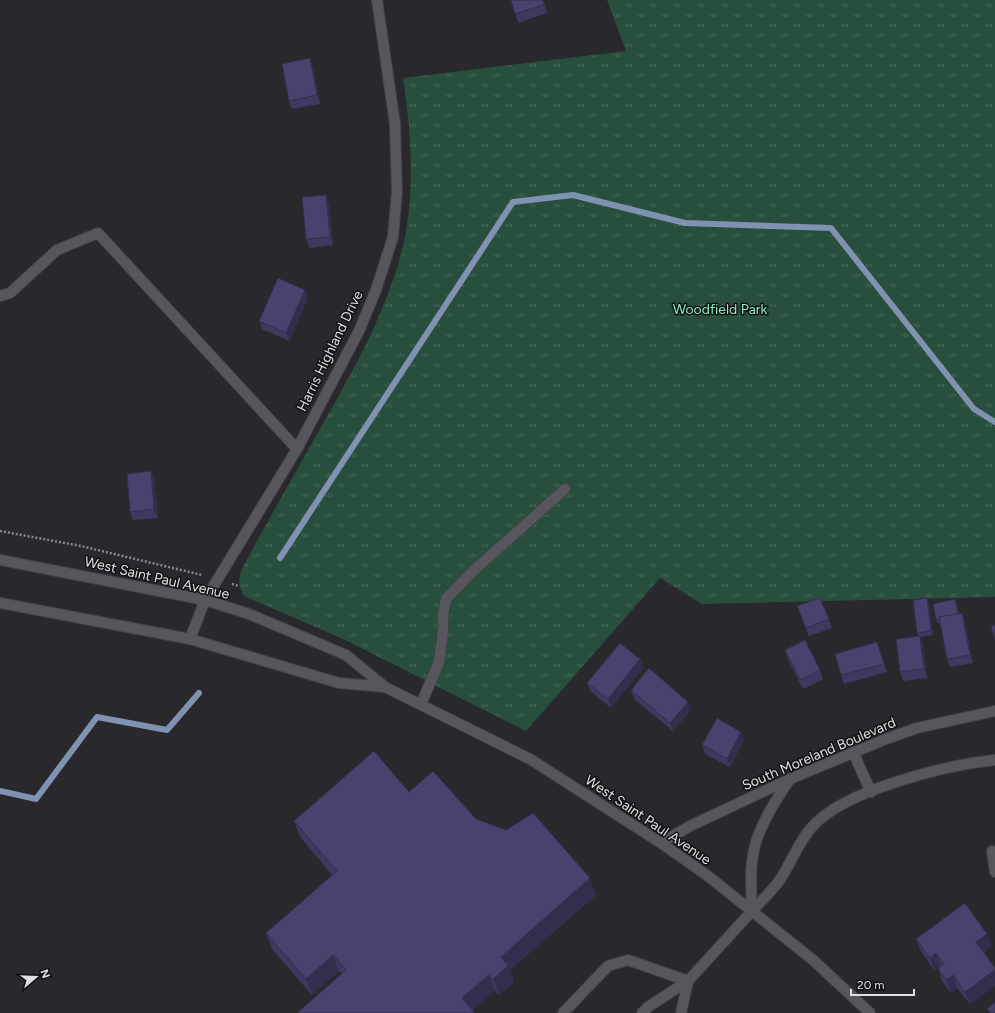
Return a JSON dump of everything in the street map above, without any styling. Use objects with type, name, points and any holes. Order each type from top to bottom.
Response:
[{"type":"main road","name":"Harris Highland Drive","points":[[190,639],[205,600],[296,449],[359,331],[376,290],[392,237],[397,192],[395,124],[377,0]]},
{"type":"main road","points":[[0,296],[10,292],[58,250],[98,233],[296,449]]},
{"type":"main road","points":[[421,704],[439,662],[443,631],[443,615],[446,599],[472,572],[565,489]]},
{"type":"main road","name":"West Saint Paul Avenue","points":[[0,560],[205,600],[249,614],[346,655],[385,687],[530,759],[661,843],[752,911],[813,960],[870,1013]]},
{"type":"main road","name":"West Saint Paul Avenue","points":[[0,602],[190,639],[233,650],[339,683],[385,687]]},
{"type":"main road","name":"South Moreland Boulevard","points":[[661,843],[690,826],[790,779],[853,752],[917,728],[995,711]]},
{"type":"main road","points":[[853,752],[871,792]]},
{"type":"main road","points":[[642,1013],[688,982],[778,883],[803,839],[829,811],[849,800],[898,782],[972,762],[995,760]]},
{"type":"main road","points":[[752,911],[751,874],[757,838],[768,814],[790,779]]},
{"type":"main road","points":[[992,851],[995,872]]},
{"type":"main road","points":[[563,1013],[608,966],[628,960],[688,982]]},
{"type":"main road","points":[[681,1013],[688,982]]},
{"type":"path","points":[[0,531],[81,546],[191,572]]},
{"type":"green space","name":"Woodfield Park","points":[[607,0],[995,0],[995,597],[702,604],[660,578],[526,731],[343,639],[244,596],[239,579],[242,569],[251,552],[363,350],[384,305],[393,281],[405,236],[410,191],[411,168],[409,123],[403,78],[626,51]]},
{"type":"building","points":[[511,0],[543,0],[544,5],[515,14]]},
{"type":"building","points":[[310,58],[317,95],[289,101],[282,64]]},
{"type":"building","points":[[326,195],[330,237],[306,239],[302,197]]},
{"type":"building","points":[[278,278],[305,290],[286,333],[259,321]]},
{"type":"building","points":[[151,471],[154,509],[130,512],[127,474]]},
{"type":"building","points":[[820,598],[829,619],[806,628],[797,606]]},
{"type":"building","points":[[927,598],[931,631],[917,633],[913,600]]},
{"type":"building","points":[[955,599],[958,614],[939,617],[940,619],[936,619],[933,604]]},
{"type":"building","points":[[962,613],[970,655],[947,659],[939,617]]},
{"type":"building","points":[[995,625],[995,640],[991,626]]},
{"type":"building","points":[[920,636],[924,669],[900,672],[896,639]]},
{"type":"building","points":[[805,640],[820,670],[800,680],[785,650]]},
{"type":"building","points":[[877,642],[884,664],[841,675],[835,654]]},
{"type":"building","points":[[620,643],[640,659],[608,699],[587,683]]},
{"type":"building","points":[[649,668],[688,702],[670,723],[631,690]]},
{"type":"building","points":[[717,718],[741,732],[727,759],[702,745]]},
{"type":"building","points":[[374,751],[409,792],[433,771],[476,819],[506,830],[533,813],[590,878],[501,957],[508,966],[493,979],[489,975],[462,998],[475,1013],[297,1013],[346,970],[333,955],[306,979],[266,933],[337,871],[294,821]]},
{"type":"building","points":[[965,903],[987,934],[976,942],[995,970],[965,992],[953,975],[946,980],[938,968],[944,964],[936,953],[930,958],[916,939]]},
{"type":"building","points":[[995,1002],[995,1013],[991,1013],[987,1009]]},
{"type":"waterway","points":[[280,558],[513,202],[573,195],[685,223],[831,228],[974,409],[995,422]]},
{"type":"waterway","points":[[0,791],[36,799],[97,717],[167,730],[199,693]]}]
